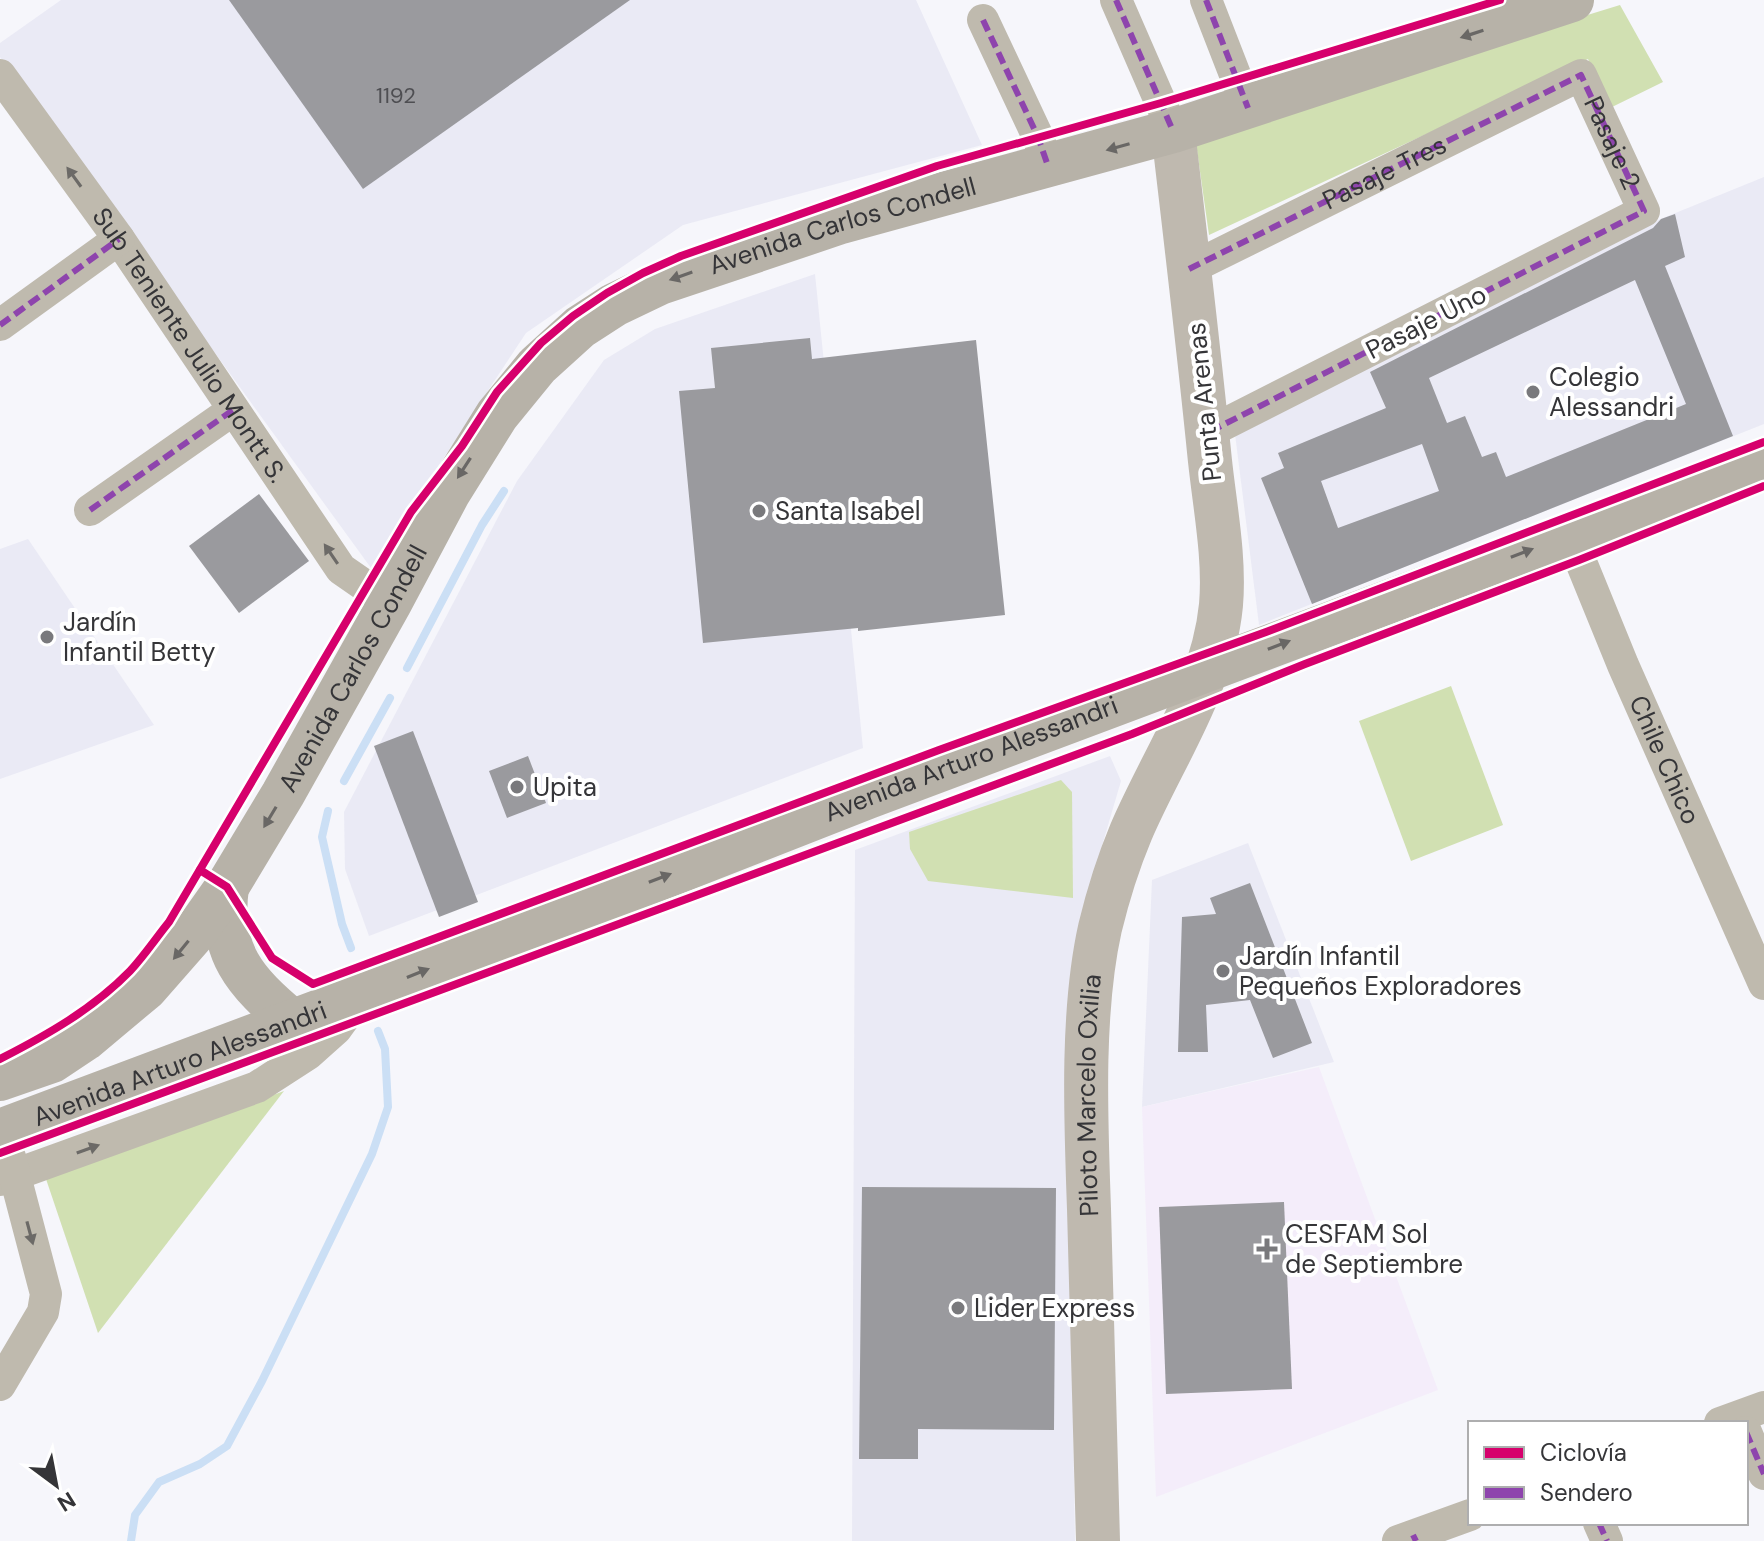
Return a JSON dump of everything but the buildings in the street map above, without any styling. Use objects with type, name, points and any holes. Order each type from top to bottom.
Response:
[{"type":"main road","name":"Avenida Carlos Condell","points":[[52,1061],[96,1031],[146,988],[196,931],[227,887],[283,794],[449,492],[497,415],[537,366],[580,327],[614,305],[660,283],[841,222],[1248,108],[1543,5]]},
{"type":"main road","name":"Avenida Arturo Alessandri","points":[[2,1131],[360,996],[868,797],[1764,461]]},
{"type":"main road","points":[[227,887],[225,926],[238,965],[263,997],[292,1021]]},
{"type":"main road","name":"Avenida Arturo Alessandri","points":[[0,1079],[52,1061]]},
{"type":"main road","points":[[2,1131],[52,1061]]},
{"type":"street","points":[[1116,0],[1173,131]]},
{"type":"street","points":[[1206,0],[1248,108]]},
{"type":"street","points":[[983,20],[1038,137],[1048,166]]},
{"type":"street","name":"Sub Teniente Julio Montt S.","points":[[0,75],[119,239],[341,569],[390,603]]},
{"type":"street","name":"Pasaje 2","points":[[1581,75],[1644,211]]},
{"type":"street","name":"Pasaje Tres","points":[[1189,269],[1581,75]]},
{"type":"street","name":"Punta Arenas","points":[[1173,131],[1222,578],[1218,627],[1206,672]]},
{"type":"street","name":"Pasaje Uno","points":[[1207,433],[1644,211]]},
{"type":"street","points":[[0,325],[119,239]]},
{"type":"street","points":[[90,510],[233,410]]},
{"type":"street","name":"Chile Chico","points":[[1570,535],[1623,665],[1762,974]]},
{"type":"street","name":"Piloto Marcelo Oxilia","points":[[1098,1541],[1087,1157],[1092,979],[1099,933],[1116,872],[1132,830],[1206,672]]},
{"type":"street","name":"Avenida Arturo Alessandri","points":[[7,1178],[257,1087],[308,1054],[336,1029],[360,996]]},
{"type":"street","points":[[0,1385],[43,1312],[46,1294],[7,1178],[2,1131]]},
{"type":"street","points":[[1748,1435],[1764,1474]]},
{"type":"street","points":[[1409,1539],[1468,1516]]},
{"type":"shaded area","points":[[61,0],[916,0],[982,145],[683,225],[526,333],[371,568],[0,57],[0,43]]},
{"type":"shaded area","name":"Colegio Alessandri","points":[[1764,177],[1764,424],[1259,625],[1234,426],[1641,227]]},
{"type":"shaded area","points":[[815,274],[863,748],[369,936],[345,869],[344,812],[517,481],[604,360],[655,329]]},
{"type":"shaded area","name":"Jardín Infantil Betty","points":[[28,539],[154,725],[0,779],[0,549]]},
{"type":"shaded area","points":[[1110,756],[1121,781],[1087,897],[1069,1168],[1075,1541],[852,1541],[855,850]]},
{"type":"shaded area","name":"Jardín Infantil Pequeños Exploradores","points":[[1248,843],[1334,1062],[1142,1107],[1152,880]]},
{"type":"shaded area","name":"CESFAM Sol de Septiembre","points":[[1319,1067],[1438,1390],[1156,1497],[1142,1107]]},
{"type":"green space","points":[[1620,5],[1663,82],[1610,108],[1588,59],[1209,235],[1195,136]]},
{"type":"green space","points":[[1451,686],[1503,825],[1411,861],[1359,721]]},
{"type":"green space","points":[[1061,780],[1072,792],[1073,898],[928,881],[910,849],[909,832]]},
{"type":"green space","points":[[284,1091],[98,1333],[46,1179]]},
{"type":"waterway","points":[[407,668],[482,525],[504,491]]},
{"type":"waterway","points":[[344,781],[390,698]]},
{"type":"waterway","points":[[328,811],[322,837],[342,924],[351,948]]},
{"type":"waterway","points":[[131,1541],[135,1515],[159,1482],[200,1464],[227,1446],[262,1381],[372,1154],[388,1107],[385,1049],[378,1031]]},
{"type":"marked path","points":[[1116,0],[1173,131]]},
{"type":"marked path","points":[[1206,0],[1248,108]]},
{"type":"marked path","points":[[983,20],[1038,137],[1048,166]]},
{"type":"marked path","points":[[1189,269],[1581,75],[1644,211],[1207,433]]},
{"type":"marked path","points":[[0,325],[119,239]]},
{"type":"marked path","points":[[90,510],[233,410]]},
{"type":"marked path","points":[[1748,1437],[1764,1474]]},
{"type":"marked path","points":[[1600,1525],[1607,1541]]},
{"type":"marked path","points":[[1413,1535],[1416,1541]]},
{"type":"cycle path","points":[[0,1059],[52,1031],[116,985],[169,922],[411,512],[462,446],[497,392],[541,343],[573,316],[607,293],[681,256],[937,166],[1161,103],[1500,0]]},
{"type":"cycle path","points":[[200,870],[227,887],[272,958],[313,984],[939,750],[1266,632],[1764,442]]},
{"type":"cycle path","points":[[0,1153],[1132,734],[1764,486]]},
{"type":"place","name":"Colegio Alessandri","points":[[1533,392]]},
{"type":"place","name":"Santa Isabel","points":[[759,511]]},
{"type":"place","name":"Jardín Infantil Betty","points":[[47,637]]},
{"type":"place","name":"Upita","points":[[517,787]]},
{"type":"place","name":"Jardín Infantil Pequeños Exploradores","points":[[1223,971]]},
{"type":"place","name":"CESFAM Sol de Septiembre","points":[[1267,1249]]},
{"type":"place","name":"Lider Express","points":[[958,1308]]}]
